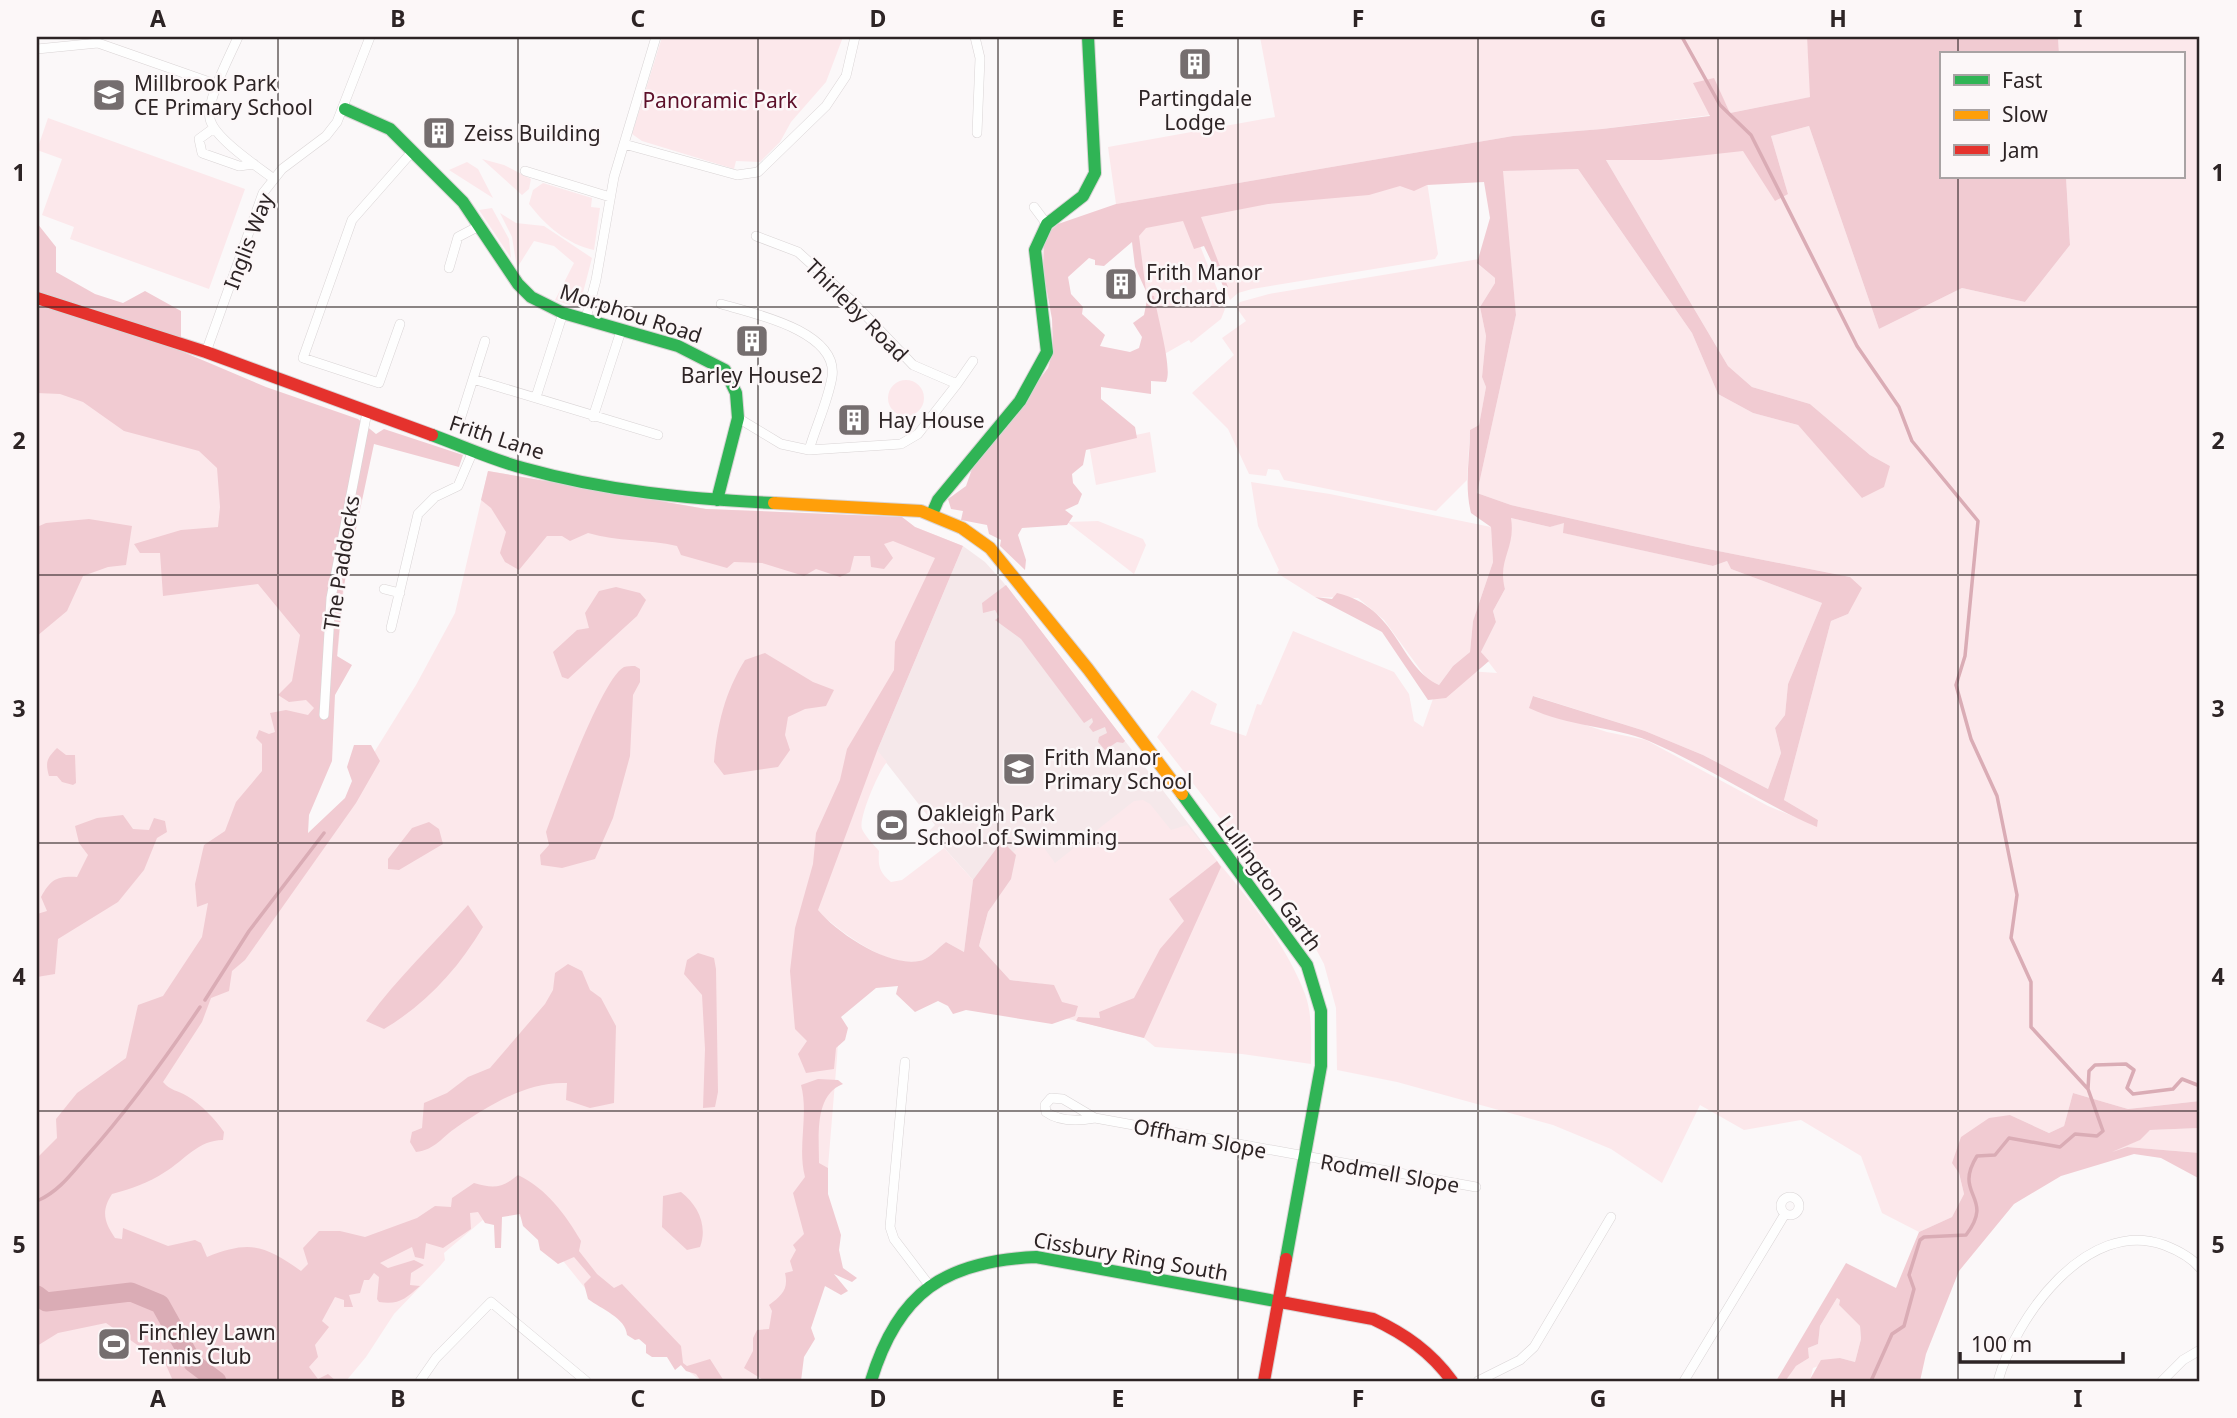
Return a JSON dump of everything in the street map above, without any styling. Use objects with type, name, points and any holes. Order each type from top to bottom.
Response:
[{"type":"street","points":[[238,37],[210,111],[214,128],[274,179]]},
{"type":"street","name":"Inglis Way","points":[[206,352],[263,193],[274,179],[326,136],[345,109],[370,37]]},
{"type":"street","points":[[586,318],[596,280],[610,197],[656,37]]},
{"type":"street","points":[[624,144],[737,175],[758,172],[826,106],[846,76],[855,37]]},
{"type":"street","points":[[975,37],[980,58],[976,133]]},
{"type":"street","points":[[932,514],[939,500],[1020,401],[1047,352],[1035,250],[1046,223],[1090,192],[1095,173],[1088,37]]},
{"type":"street","points":[[37,49],[99,40],[218,85]]},
{"type":"street","name":"Morphou Road","points":[[345,109],[390,129],[411,153],[463,202],[518,285],[531,297],[563,313],[678,346],[726,370],[736,393],[738,418],[717,500]]},
{"type":"street","points":[[214,128],[199,139],[202,153],[209,158],[239,166],[254,164]]},
{"type":"street","points":[[400,324],[379,383],[303,358],[352,219],[411,153]]},
{"type":"street","points":[[524,171],[610,197]]},
{"type":"street","points":[[1034,207],[1046,223]]},
{"type":"street","points":[[449,268],[458,237],[479,226]]},
{"type":"street","name":"Thirleby Road","points":[[756,236],[798,252],[852,301],[913,365],[957,384]]},
{"type":"street","name":"Frith Lane","points":[[37,298],[206,352],[523,468],[602,486],[717,500],[891,508],[932,514],[962,528]]},
{"type":"street","points":[[721,304],[800,331],[814,340],[827,355],[832,375],[809,450]]},
{"type":"street","points":[[536,397],[563,313]]},
{"type":"street","points":[[593,417],[621,331]]},
{"type":"street","points":[[460,420],[485,341]]},
{"type":"street","points":[[738,418],[781,444],[809,450],[859,449],[901,444],[918,435],[973,361]]},
{"type":"street","points":[[473,379],[659,435]]},
{"type":"street","name":"The Paddocks","points":[[324,715],[331,598],[367,412]]},
{"type":"street","points":[[391,628],[418,514],[435,497],[458,486],[472,451]]},
{"type":"street","name":"Lullington Garth","points":[[962,528],[990,548],[1088,669],[1272,914],[1307,965],[1321,1011],[1321,1066],[1264,1381]]},
{"type":"street","points":[[384,589],[400,593]]},
{"type":"street","points":[[905,1062],[890,1227],[894,1239],[929,1285]]},
{"type":"street","name":"Offham Slope","points":[[1095,1118],[1078,1121],[1052,1116],[1046,1112],[1045,1105],[1051,1098],[1063,1099],[1095,1118],[1304,1158]]},
{"type":"street","name":"Rodmell Slope","points":[[1304,1158],[1476,1187]]},
{"type":"street","points":[[1684,1381],[1785,1214]]},
{"type":"street","points":[[1478,1381],[1528,1355],[1611,1217]]},
{"type":"street","points":[[1998,1381],[2009,1349],[2025,1321],[2065,1272],[2085,1256],[2120,1243],[2155,1242],[2175,1249],[2200,1268]]},
{"type":"street","name":"Cissbury Ring South","points":[[871,1381],[882,1344],[908,1303],[929,1285],[971,1263],[1010,1257],[1036,1257],[1278,1300],[1373,1320],[1407,1334],[1427,1349],[1452,1381]]},
{"type":"street","points":[[421,1381],[436,1358],[490,1297],[586,1381]]},
{"type":"street","points":[[2162,1381],[2183,1360],[2200,1350]]},
{"type":"shaded area","points":[[1807,37],[2058,37],[2059,52],[1940,52],[1940,178],[2066,178],[2070,245],[2025,302],[1962,288],[1879,329],[1809,126],[1771,136],[1788,194],[1775,201],[1743,151],[1661,160],[1606,160],[1728,366],[1752,387],[1810,404],[1870,455],[1890,466],[1884,487],[1862,498],[1798,425],[1753,413],[1718,394],[1692,333],[1578,169],[1503,171],[1516,315],[1477,493],[1511,505],[1693,546],[1850,577],[1862,588],[1848,614],[1831,621],[1784,800],[1818,820],[1817,827],[1649,741],[1559,719],[1529,708],[1533,696],[1645,731],[1703,755],[1768,789],[1781,753],[1775,728],[1785,715],[1788,684],[1822,603],[1731,569],[1727,561],[1713,566],[1563,533],[1564,523],[1550,527],[1511,518],[1511,538],[1503,570],[1505,589],[1493,611],[1496,622],[1481,652],[1489,661],[1446,698],[1428,700],[1382,632],[1315,597],[1332,599],[1337,593],[1358,600],[1386,624],[1414,665],[1439,685],[1453,666],[1470,652],[1473,621],[1493,562],[1491,527],[1471,513],[1468,482],[1470,430],[1479,425],[1486,387],[1482,377],[1486,336],[1480,307],[1495,283],[1495,278],[1477,263],[1490,218],[1484,182],[1427,185],[1414,191],[1400,186],[1369,195],[1268,204],[1201,217],[1228,287],[1224,288],[1204,246],[1194,249],[1183,221],[1146,228],[1139,236],[1146,291],[1135,267],[1132,242],[1104,266],[1095,265],[1095,260],[1089,258],[1068,277],[1071,294],[1083,307],[1082,314],[1105,335],[1100,346],[1130,352],[1139,348],[1142,337],[1133,323],[1144,315],[1148,295],[1154,296],[1168,366],[1166,382],[1151,381],[1151,394],[1101,387],[1101,399],[1135,427],[1137,438],[1086,450],[1083,465],[1072,474],[1073,483],[1082,494],[1078,504],[1065,510],[1073,516],[1067,525],[1022,528],[1018,535],[1026,560],[1025,570],[1000,546],[1001,540],[989,534],[987,525],[961,520],[963,511],[951,509],[948,499],[966,486],[972,469],[1048,368],[1053,351],[1052,319],[1043,270],[1044,236],[1058,224],[1116,204],[1513,136],[1710,116],[1693,83],[1714,78],[1730,113],[1810,97]]},
{"type":"shaded area","points":[[37,223],[56,247],[56,272],[95,294],[123,303],[145,291],[181,311],[181,351],[266,387],[358,419],[376,434],[384,429],[463,455],[459,467],[374,444],[343,590],[337,656],[352,665],[335,695],[332,761],[309,815],[308,833],[345,798],[352,781],[347,767],[354,745],[371,745],[380,761],[356,803],[245,960],[232,971],[229,991],[211,998],[202,1022],[163,1082],[192,1099],[207,1112],[224,1132],[223,1140],[206,1143],[152,1179],[112,1194],[105,1211],[111,1232],[115,1238],[122,1239],[123,1228],[168,1246],[195,1240],[201,1243],[207,1257],[235,1248],[256,1248],[277,1255],[301,1271],[308,1264],[303,1248],[319,1231],[340,1231],[365,1237],[417,1218],[435,1206],[451,1207],[452,1198],[474,1183],[498,1186],[518,1175],[538,1187],[562,1212],[581,1241],[579,1251],[597,1274],[614,1288],[622,1284],[681,1346],[683,1363],[687,1366],[710,1359],[724,1381],[701,1381],[696,1374],[686,1371],[681,1365],[675,1370],[667,1357],[652,1357],[646,1353],[646,1345],[627,1335],[618,1319],[588,1299],[584,1284],[591,1277],[574,1257],[558,1264],[540,1250],[538,1240],[523,1226],[520,1214],[502,1217],[501,1248],[495,1248],[494,1225],[485,1223],[478,1212],[470,1213],[471,1229],[443,1248],[426,1243],[424,1259],[415,1257],[412,1247],[380,1263],[388,1268],[414,1260],[424,1265],[411,1273],[410,1285],[420,1286],[401,1300],[392,1303],[379,1302],[379,1277],[374,1273],[369,1280],[364,1280],[360,1293],[349,1295],[353,1307],[344,1307],[344,1300],[335,1297],[322,1321],[329,1327],[315,1345],[318,1357],[309,1367],[318,1379],[328,1374],[336,1381],[173,1381],[166,1365],[106,1323],[58,1333],[37,1346],[37,1158],[57,1138],[56,1119],[77,1093],[126,1058],[138,1005],[163,996],[202,937],[208,903],[197,907],[195,884],[204,845],[225,831],[236,802],[262,771],[262,744],[256,738],[259,730],[269,734],[275,732],[270,713],[286,710],[308,715],[314,708],[306,700],[289,702],[278,695],[292,681],[300,635],[258,584],[163,596],[160,553],[140,553],[134,544],[181,530],[218,527],[220,507],[217,468],[199,451],[124,431],[83,402],[60,394],[37,393]]},
{"type":"shaded area","points":[[488,471],[706,509],[902,517],[915,527],[963,546],[877,751],[818,910],[850,938],[893,959],[919,961],[946,942],[964,952],[973,880],[1002,841],[1016,855],[1011,879],[988,912],[979,946],[1010,980],[1054,985],[1062,1002],[1078,1006],[1075,1016],[1052,1024],[966,1010],[953,1014],[948,1006],[938,1001],[915,1012],[896,994],[898,986],[876,988],[841,1017],[848,1028],[845,1040],[836,1048],[834,1069],[806,1073],[798,1054],[807,1041],[795,1029],[790,971],[795,928],[813,864],[816,833],[840,780],[847,749],[894,670],[895,642],[935,558],[893,541],[884,544],[893,558],[884,569],[871,567],[870,556],[854,556],[850,572],[840,577],[816,569],[804,576],[762,563],[734,562],[727,568],[681,555],[677,546],[588,533],[570,541],[562,536],[547,536],[519,570],[505,562],[500,553],[506,532],[491,508],[481,500]]},
{"type":"shaded area","points":[[89,519],[132,526],[126,565],[108,567],[83,576],[67,611],[37,636],[37,527],[46,523]]},
{"type":"shaded area","name":"Frith Manor Primary School","points":[[963,546],[985,562],[1003,582],[1217,861],[1049,997],[973,880],[929,831],[935,825],[877,751]]},
{"type":"shaded area","points":[[1006,585],[1125,741],[1123,743],[1117,742],[1105,750],[1098,742],[1099,737],[1107,733],[1105,727],[1093,732],[1089,727],[1093,722],[1092,718],[1084,723],[1021,639],[995,620],[999,617],[995,610],[983,613],[982,603]]},
{"type":"shaded area","points":[[616,587],[640,593],[646,600],[637,616],[568,679],[562,677],[553,652],[577,630],[589,628],[585,613],[599,591]]},
{"type":"shaded area","points":[[765,653],[813,682],[834,690],[826,706],[805,709],[788,717],[785,735],[790,750],[778,767],[724,775],[714,762],[717,735],[727,697],[745,660]]},
{"type":"shaded area","points":[[635,666],[640,669],[640,682],[633,695],[630,756],[613,818],[595,859],[562,868],[541,865],[540,855],[549,845],[546,832],[592,717],[615,676],[624,667]]},
{"type":"shaded area","points":[[57,748],[66,755],[75,755],[76,783],[73,785],[62,782],[57,776],[49,776],[48,761]]},
{"type":"shaded area","points":[[123,815],[133,829],[149,830],[154,818],[165,821],[167,832],[157,838],[144,870],[118,902],[58,939],[55,974],[37,977],[37,914],[47,911],[41,897],[55,880],[77,877],[88,855],[79,843],[75,826],[97,818]]},
{"type":"shaded area","points":[[429,822],[439,829],[443,844],[399,870],[388,869],[388,859],[412,828]]},
{"type":"shaded area","points":[[1217,861],[1221,867],[1144,1038],[1076,1021],[1078,1017],[1100,1018],[1099,1012],[1134,998],[1160,949],[1184,921],[1169,899]]},
{"type":"shaded area","points":[[468,905],[483,927],[452,971],[427,997],[384,1029],[366,1021],[402,976]]},
{"type":"shaded area","points":[[698,953],[714,958],[716,969],[718,1092],[715,1107],[703,1108],[705,1049],[702,995],[684,974],[687,960]]},
{"type":"shaded area","points":[[568,964],[582,971],[590,990],[601,998],[616,1026],[614,1103],[590,1108],[566,1100],[567,1083],[538,1086],[496,1103],[457,1127],[433,1146],[416,1152],[410,1142],[412,1132],[422,1128],[424,1103],[447,1093],[468,1077],[490,1068],[545,1004],[553,990],[555,973]]},
{"type":"shaded area","points":[[818,1079],[838,1080],[843,1084],[827,1097],[823,1107],[819,1129],[819,1163],[828,1168],[828,1194],[841,1235],[839,1250],[843,1268],[857,1278],[852,1282],[834,1274],[848,1291],[841,1295],[825,1286],[811,1328],[815,1339],[804,1357],[801,1381],[765,1381],[744,1368],[753,1351],[753,1338],[757,1330],[769,1329],[772,1311],[769,1305],[783,1292],[786,1284],[785,1273],[793,1271],[790,1261],[796,1250],[793,1245],[804,1234],[793,1193],[805,1177],[801,1085]]},
{"type":"shaded area","points":[[2073,1093],[2128,1109],[2200,1101],[2200,1128],[2150,1130],[2140,1140],[2112,1152],[2127,1147],[2200,1153],[2200,1179],[2161,1158],[2134,1154],[2061,1176],[2014,1204],[1959,1271],[1926,1354],[1920,1381],[1809,1381],[1821,1360],[1840,1358],[1855,1362],[1861,1339],[1860,1326],[1839,1305],[1840,1300],[1837,1298],[1820,1326],[1818,1344],[1808,1348],[1809,1358],[1796,1366],[1786,1380],[1776,1381],[1846,1263],[1896,1288],[1919,1232],[1952,1217],[1964,1194],[1959,1173],[1952,1163],[1961,1137],[1989,1118],[2010,1115],[2049,1133],[2064,1126]]},
{"type":"shaded area","points":[[681,1192],[697,1210],[703,1231],[700,1247],[687,1250],[662,1227],[663,1196]]},
{"type":"green space","name":"Panoramic Park","points":[[662,37],[843,37],[826,82],[791,122],[780,142],[760,162],[736,161],[734,169],[642,141],[632,134]]},
{"type":"green space","points":[[1260,37],[1807,37],[1811,97],[1730,113],[1713,78],[1711,115],[1602,129],[1513,136],[1116,204],[1108,147],[1275,117]]},
{"type":"green space","points":[[2058,37],[2200,37],[2200,1101],[2128,1109],[2073,1093],[2064,1126],[2049,1133],[2010,1115],[1959,1173],[1964,1194],[1952,1217],[1919,1232],[1882,1213],[1861,1156],[1801,1120],[1744,1130],[1700,1105],[1662,1183],[1611,1149],[1553,1125],[1397,1082],[1337,1070],[1336,1008],[1324,964],[1303,925],[1157,737],[1192,690],[1217,704],[1210,724],[1246,736],[1257,704],[1261,705],[1293,631],[1394,672],[1409,694],[1414,721],[1423,727],[1434,696],[1468,671],[1497,673],[1481,652],[1496,622],[1493,611],[1505,589],[1500,573],[1511,518],[1550,527],[1565,522],[1564,533],[1713,566],[1727,561],[1731,569],[1822,603],[1788,684],[1785,715],[1775,728],[1781,753],[1768,789],[1703,755],[1645,731],[1534,696],[1530,707],[1607,732],[1646,740],[1768,806],[1817,826],[1818,820],[1784,800],[1831,621],[1848,614],[1850,577],[1693,546],[1511,505],[1477,493],[1516,315],[1502,171],[1578,169],[1692,333],[1718,394],[1753,413],[1798,425],[1863,498],[1890,466],[1870,455],[1810,404],[1752,387],[1728,366],[1606,160],[1661,160],[1743,150],[1788,194],[1771,136],[1809,126],[1879,329],[1962,288],[2025,302],[2070,245],[2066,178],[2184,178],[2184,52],[2059,52]]},
{"type":"green space","points":[[48,118],[245,189],[209,289],[70,239],[74,227],[42,215],[62,159],[37,150]]},
{"type":"green space","points":[[482,159],[504,165],[531,179],[529,189],[522,195]]},
{"type":"green space","points":[[467,162],[478,169],[493,198],[449,170]]},
{"type":"green space","points":[[1426,175],[1438,254],[1435,259],[1252,289],[1238,293],[1230,300],[1196,214]]},
{"type":"green space","points":[[543,183],[592,198],[591,207],[600,208],[594,250],[558,233],[529,204],[533,190]]},
{"type":"green space","points":[[492,208],[509,239],[511,258],[479,210]]},
{"type":"green space","points":[[500,213],[516,223],[544,226],[592,258],[580,304],[575,307],[555,300],[574,263],[554,246],[534,241],[517,268],[512,237]]},
{"type":"green space","points":[[1188,215],[1225,309],[1221,319],[1191,343],[1189,340],[1161,356],[1136,250],[1139,225]]},
{"type":"green space","points":[[1479,259],[1478,264],[1495,278],[1495,283],[1480,307],[1486,336],[1482,377],[1486,387],[1479,425],[1470,430],[1467,480],[1436,511],[1284,480],[1279,470],[1268,469],[1266,476],[1249,474],[1228,429],[1192,393],[1234,355],[1222,338],[1246,321],[1236,307],[1240,302],[1269,294]]},
{"type":"green space","points":[[37,307],[346,567],[335,682],[290,855],[324,833],[416,685],[455,613],[488,471],[706,509],[902,517],[915,527],[963,546],[877,750],[887,762],[870,795],[863,815],[862,829],[879,851],[879,865],[891,882],[902,880],[944,848],[973,880],[964,952],[946,942],[919,961],[892,959],[864,946],[817,911],[840,1009],[826,1191],[790,1381],[701,1381],[589,1293],[564,1262],[505,1201],[444,1253],[445,1260],[394,1314],[366,1357],[346,1381],[37,1381]]},
{"type":"green space","points":[[906,380],[919,385],[924,398],[919,411],[906,416],[893,411],[888,398],[893,385]]},
{"type":"green space","points":[[1150,432],[1156,472],[1096,485],[1089,445]]},
{"type":"green space","points":[[1251,482],[1330,494],[1491,527],[1493,562],[1473,621],[1470,652],[1453,666],[1439,685],[1427,679],[1384,620],[1358,598],[1315,597],[1277,573],[1279,570],[1258,526]]},
{"type":"green space","points":[[1098,521],[1143,539],[1146,545],[1134,574],[1067,522]]},
{"type":"green space","points":[[1143,800],[1150,804],[1171,830],[1187,825],[1253,905],[1282,948],[1308,1002],[1311,1064],[1242,1054],[1155,1047],[1144,1038],[1061,1017],[1054,985],[1010,980],[979,946],[988,912],[1011,879],[1016,855],[1013,852],[1018,847],[1042,845],[1055,863],[1134,801]]},
{"type":"green space","points":[[2200,1128],[2200,1153],[2127,1147],[2095,1159],[2139,1140],[2150,1130]]},
{"type":"green space","points":[[1837,1298],[1840,1300],[1839,1305],[1860,1326],[1861,1339],[1855,1362],[1840,1358],[1813,1368],[1810,1381],[1782,1381],[1796,1366],[1809,1358],[1808,1348],[1818,1344],[1820,1326]]},
{"type":"waterway","points":[[1682,37],[1720,105],[1751,135],[1857,346],[1899,407],[1912,441],[1978,521],[1965,656],[1956,685],[1971,739],[1997,796],[2017,895],[2011,938],[2031,982],[2031,1027],[2088,1089]]},
{"type":"waterway","points":[[205,1000],[249,931],[324,833]]},
{"type":"waterway","points":[[39,1200],[65,1181],[102,1139],[146,1084],[200,1007]]},
{"type":"waterway","points":[[1871,1381],[1892,1334],[1904,1326],[1914,1289],[1909,1275],[1920,1240],[1924,1237],[1966,1235],[1974,1222],[1976,1203],[1969,1180],[1977,1156],[1995,1155],[2009,1138],[2060,1147],[2075,1134],[2097,1136],[2103,1131],[2088,1089],[2089,1071],[2095,1065],[2126,1064],[2134,1070],[2127,1088],[2133,1094],[2173,1089],[2182,1079],[2200,1086]]},
{"type":"waterway","points":[[37,1295],[46,1302],[131,1292],[160,1304],[193,1363],[217,1381]]},
{"type":"traffic: fast","points":[[932,514],[938,500],[1020,401],[1047,352],[1035,250],[1047,224],[1083,196],[1095,173],[1088,37]]},
{"type":"traffic: fast","points":[[345,109],[390,129],[463,202],[518,284],[531,297],[563,313],[678,346],[725,370],[736,393],[738,418],[717,500]]},
{"type":"traffic: fast","points":[[432,435],[512,465],[585,483],[679,496],[774,503]]},
{"type":"traffic: fast","points":[[1182,794],[1307,965],[1321,1011],[1321,1066],[1286,1259]]},
{"type":"traffic: fast","points":[[871,1381],[882,1350],[895,1325],[911,1304],[930,1287],[951,1275],[1004,1260],[1036,1257],[1286,1303]]},
{"type":"traffic: slow","points":[[774,503],[921,511],[962,528],[990,548],[1088,669],[1182,794]]},
{"type":"traffic: jam","points":[[37,298],[206,352],[432,435]]},
{"type":"traffic: jam","points":[[1264,1381],[1286,1259]]},
{"type":"traffic: jam","points":[[1286,1303],[1373,1319],[1417,1345],[1452,1381]]},
{"type":"place","name":"Partingdale Lodge","points":[[1195,64]]},
{"type":"place","name":"Millbrook Park CE Primary School","points":[[109,95]]},
{"type":"place","name":"Zeiss Building","points":[[439,133]]},
{"type":"place","name":"Frith Manor Orchard","points":[[1121,284]]},
{"type":"place","name":"Barley House2","points":[[752,341]]},
{"type":"place","name":"Hay House","points":[[854,420]]},
{"type":"place","name":"Frith Manor Primary School","points":[[1019,769]]},
{"type":"place","name":"Oakleigh Park School of Swimming","points":[[892,825]]},
{"type":"place","name":"Finchley Lawn Tennis Club","points":[[114,1344]]}]
